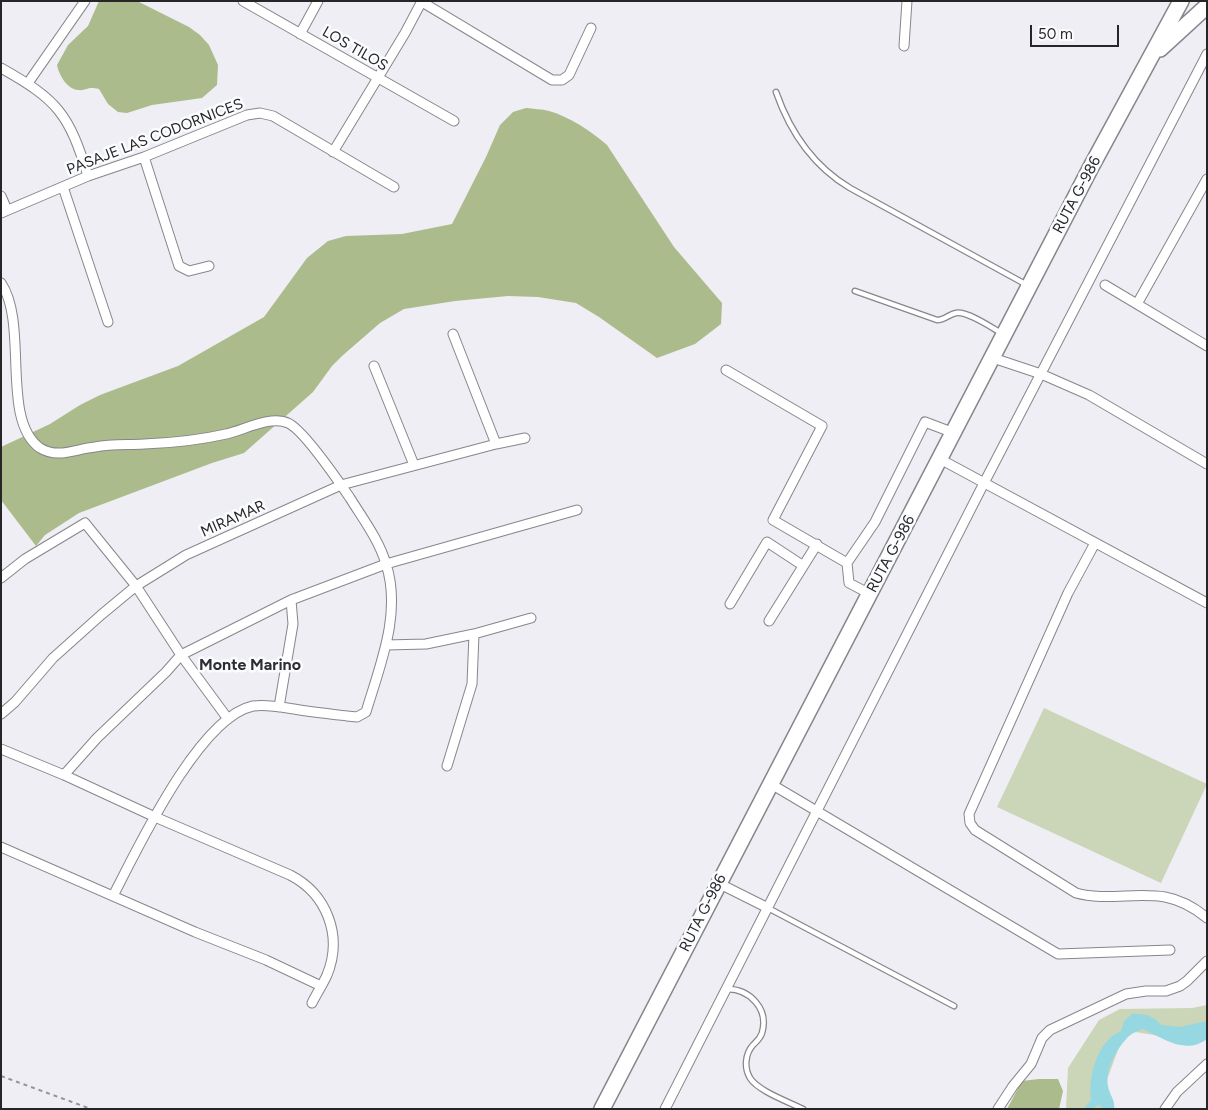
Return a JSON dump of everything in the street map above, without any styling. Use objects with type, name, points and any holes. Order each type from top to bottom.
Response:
[{"type":"main road","name":"RUTA G-986","points":[[602,1109],[1091,167],[1181,1]]},
{"type":"main road","points":[[1152,57],[1207,6]]},
{"type":"street","points":[[28,83],[85,1]]},
{"type":"street","name":"LOS TILOS","points":[[243,1],[454,121]]},
{"type":"street","points":[[300,34],[318,1]]},
{"type":"street","points":[[333,152],[422,1],[552,80],[562,80],[569,75],[591,28]]},
{"type":"street","points":[[904,46],[907,1]]},
{"type":"street","points":[[664,1109],[984,483],[1207,54]]},
{"type":"street","points":[[1,68],[28,83],[49,99],[66,119],[77,142],[88,176]]},
{"type":"street","name":"PASAJE LAS CODORNICES","points":[[4,211],[88,176],[144,157],[247,115],[260,113],[273,116],[394,187]]},
{"type":"street","points":[[144,157],[179,266],[189,271],[209,266]]},
{"type":"street","points":[[1137,304],[1207,178]]},
{"type":"street","points":[[63,187],[108,322]]},
{"type":"street","points":[[1,196],[4,211]]},
{"type":"street","points":[[1106,285],[1206,344]]},
{"type":"street","points":[[3,287],[12,316],[15,389],[20,415],[25,430],[39,447],[52,453],[67,454],[95,446],[183,441],[213,437],[270,420],[282,420],[294,427],[308,442],[341,485],[367,526],[386,564],[390,577],[392,598],[386,645],[366,712],[357,717],[280,707],[255,706],[241,710],[228,719],[200,749],[155,817],[113,896]]},
{"type":"street","points":[[453,334],[496,444]]},
{"type":"street","points":[[993,358],[1041,374],[1104,403],[1207,464]]},
{"type":"street","points":[[374,366],[414,465]]},
{"type":"street","points":[[726,370],[822,426],[773,520],[847,563]]},
{"type":"street","points":[[870,594],[849,583],[847,563],[875,522],[925,422],[954,433]]},
{"type":"street","name":"MIRAMAR","points":[[1,714],[15,702],[54,658],[101,615],[136,586],[186,555],[341,485],[525,438]]},
{"type":"street","points":[[940,460],[1207,603]]},
{"type":"street","points":[[64,775],[97,738],[166,672],[181,655],[291,600],[386,564],[577,510]]},
{"type":"street","points":[[1,578],[25,559],[85,523],[136,586],[181,655],[228,719]]},
{"type":"street","points":[[730,604],[767,542],[802,565]]},
{"type":"street","points":[[1095,543],[1068,593],[969,814],[970,823],[975,830],[1076,893],[1096,896],[1164,897],[1191,907],[1207,918]]},
{"type":"street","points":[[769,622],[816,544]]},
{"type":"street","points":[[280,707],[292,624],[291,600]]},
{"type":"street","points":[[386,645],[426,644],[474,634],[530,618]]},
{"type":"street","points":[[447,766],[472,684],[474,634]]},
{"type":"street","points":[[1,750],[64,775],[155,817],[290,875],[308,887],[316,894],[326,910],[332,935],[330,965],[312,1002]]},
{"type":"street","points":[[771,784],[1058,954],[1170,950]]},
{"type":"street","points":[[1,847],[266,960],[321,986]]},
{"type":"street","points":[[718,884],[768,908]]},
{"type":"street","points":[[998,1109],[1013,1086],[1031,1064],[1038,1044],[1050,1030],[1126,994],[1166,991],[1180,986],[1207,961]]},
{"type":"street","points":[[1165,1109],[1177,1092],[1207,1064]]},
{"type":"lane","points":[[776,92],[781,107],[796,135],[815,161],[827,172],[850,188],[1030,286]]},
{"type":"lane","points":[[855,291],[937,320],[955,313],[964,313],[1005,334]]},
{"type":"lane","points":[[768,908],[954,1006]]},
{"type":"lane","points":[[727,989],[734,989],[747,994],[757,1003],[764,1021],[759,1040],[749,1050],[747,1057],[749,1077],[758,1087],[803,1109]]},
{"type":"path","points":[[1,1076],[92,1109]]},
{"type":"green space","points":[[99,1],[137,1],[189,27],[209,45],[218,65],[217,85],[202,98],[152,105],[127,113],[118,112],[108,104],[99,89],[78,90],[70,87],[62,77],[57,65],[68,45],[88,26]]},
{"type":"green space","points":[[526,108],[546,110],[565,117],[607,145],[674,247],[722,303],[721,324],[695,344],[657,358],[576,303],[538,297],[508,296],[455,301],[404,309],[380,323],[342,356],[332,366],[313,392],[244,453],[212,463],[79,513],[45,535],[36,546],[1,500],[1,447],[50,424],[100,395],[178,366],[264,317],[307,258],[328,241],[346,236],[402,234],[452,224],[500,125],[513,112]]},
{"type":"green space","points":[[1044,708],[1207,784],[1161,883],[997,807]]},
{"type":"green space","points":[[1207,1005],[1207,1032],[1186,1040],[1135,1032],[1122,1039],[1102,1093],[1105,1109],[1066,1109],[1068,1068],[1099,1020],[1120,1009],[1192,1008]]},
{"type":"green space","points":[[1058,1079],[1063,1091],[1059,1109],[1007,1109],[1022,1081]]},
{"type":"water","points":[[1132,1014],[1148,1016],[1155,1019],[1161,1025],[1180,1027],[1207,1021],[1207,1039],[1199,1044],[1183,1046],[1167,1041],[1143,1029],[1132,1034],[1116,1053],[1108,1073],[1108,1086],[1114,1103],[1114,1109],[1102,1109],[1100,1105],[1093,1109],[1084,1109],[1091,1100],[1091,1080],[1100,1051],[1113,1036],[1121,1031],[1124,1021]]},
{"type":"district","name":"Monte Marino","points":[[250,665]]}]
